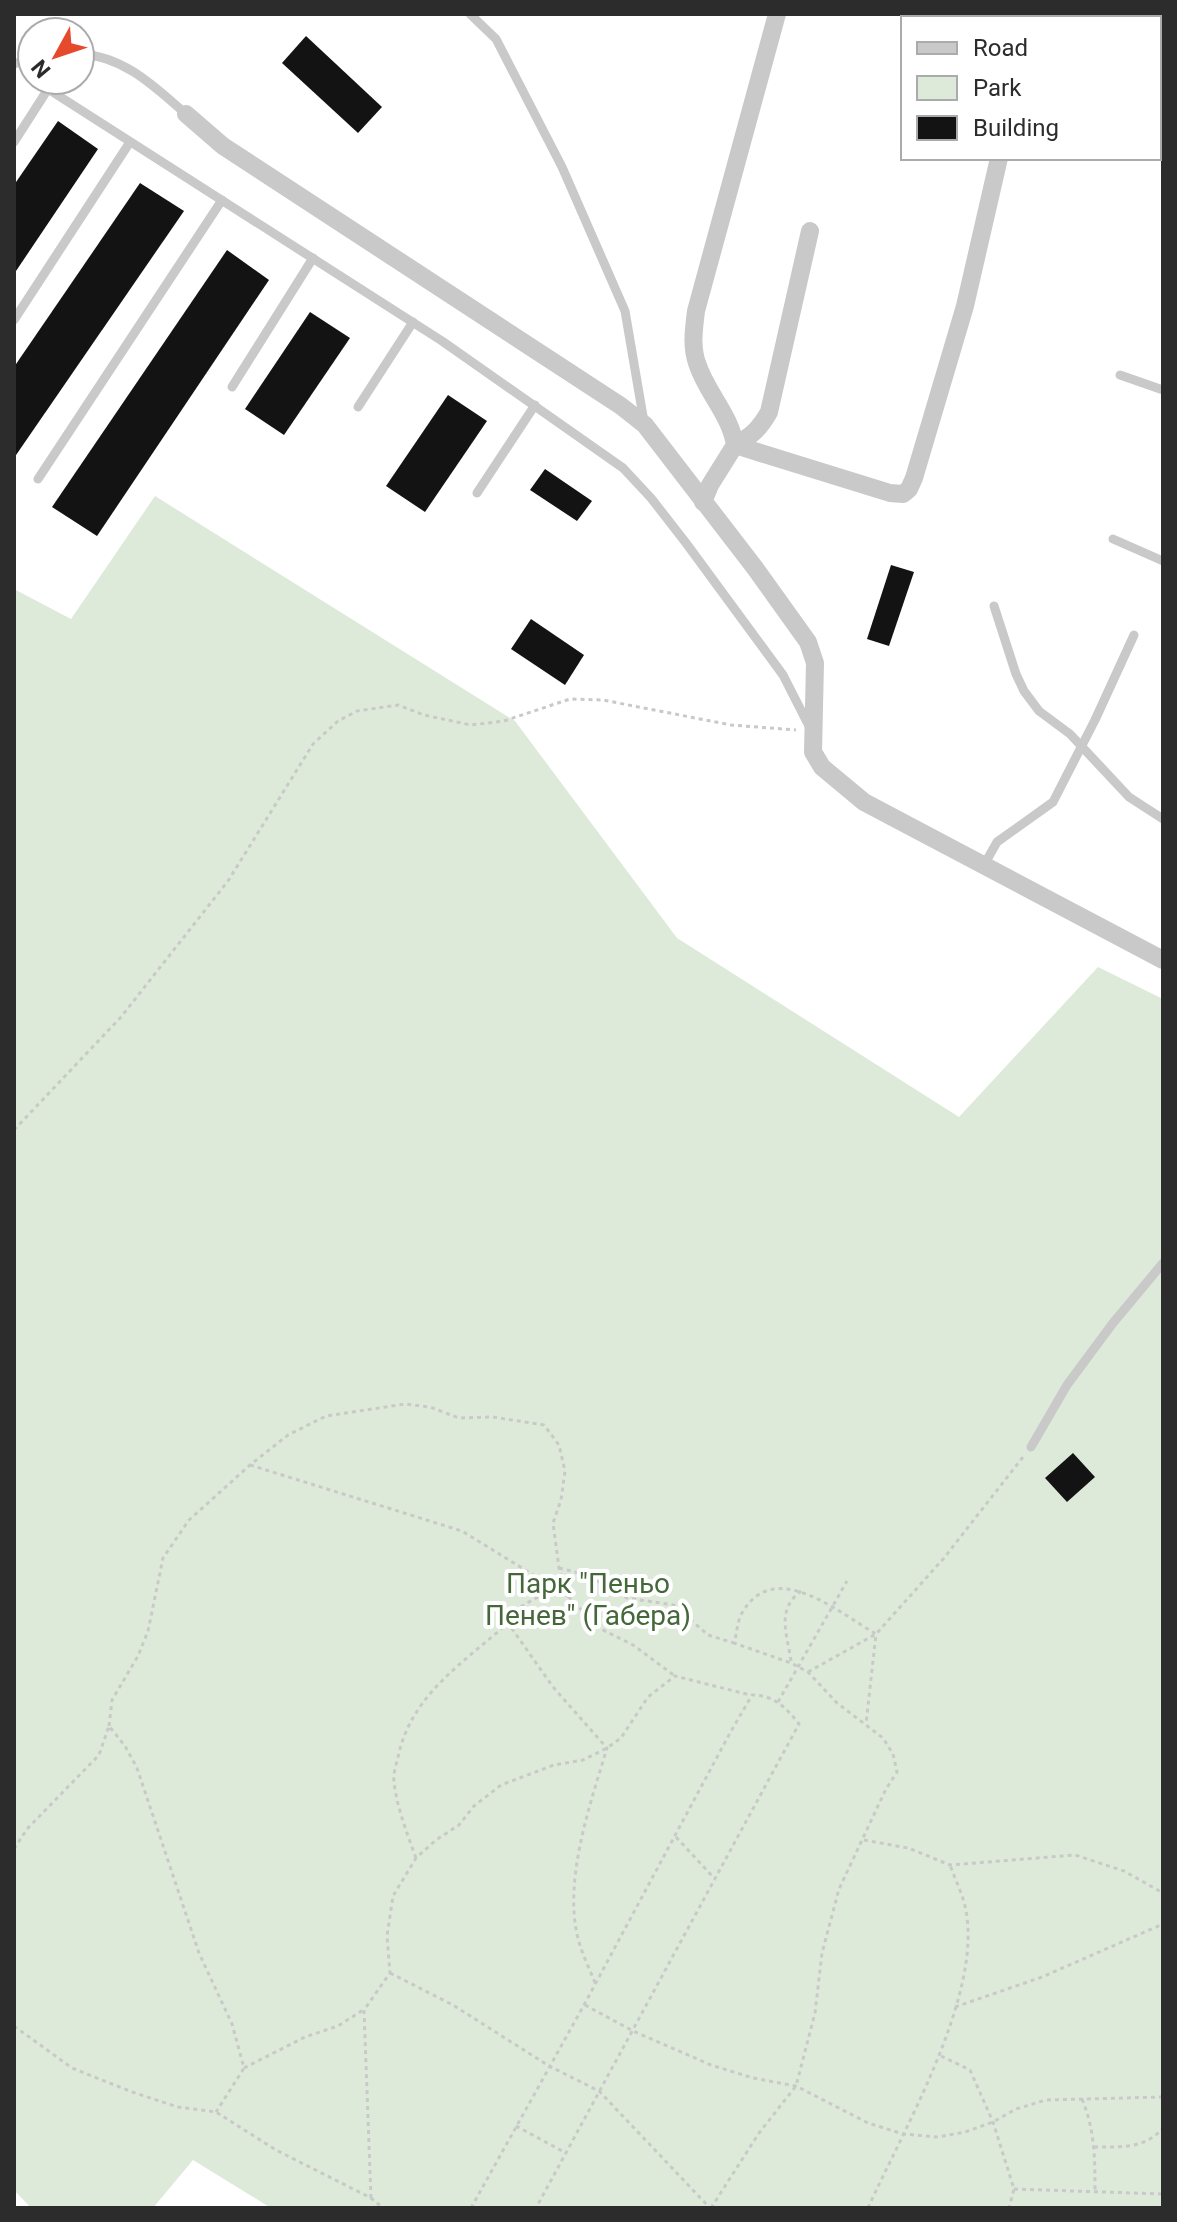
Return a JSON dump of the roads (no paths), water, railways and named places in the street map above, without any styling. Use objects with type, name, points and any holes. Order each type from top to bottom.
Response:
[{"type":"street","points":[[735,445],[726,415],[696,362],[693,337],[696,311],[777,14]]},
{"type":"street","points":[[186,114],[223,146],[621,406],[645,425],[808,642],[815,663],[813,752],[837,782],[864,802],[1163,960]]},
{"type":"street","points":[[735,445],[890,493],[903,494],[909,489],[965,306],[999,160]]},
{"type":"street","points":[[703,502],[735,445],[751,436],[769,412],[810,231]]},
{"type":"lane","points":[[470,14],[496,39],[562,167],[625,311],[645,425]]},
{"type":"lane","points":[[96,58],[142,75],[186,114]]},
{"type":"lane","points":[[14,142],[48,89],[413,322],[623,468],[651,498],[783,675],[812,732]]},
{"type":"lane","points":[[14,320],[130,142]]},
{"type":"lane","points":[[38,479],[222,200]]},
{"type":"lane","points":[[232,387],[313,258]]},
{"type":"lane","points":[[358,407],[413,322]]},
{"type":"lane","points":[[1120,375],[1163,390]]},
{"type":"lane","points":[[477,493],[535,405]]},
{"type":"lane","points":[[1113,539],[1163,561]]},
{"type":"lane","points":[[994,606],[1024,691],[1039,711],[1081,746],[1129,797],[1163,819]]},
{"type":"lane","points":[[984,865],[997,842],[1053,802],[1134,635]]},
{"type":"lane","points":[[1031,1447],[1067,1385],[1163,1263]]},
{"type":"park label","name":"Парк \"Пеньо Пенев\" (Габера)","points":[[588,1599]]}]
